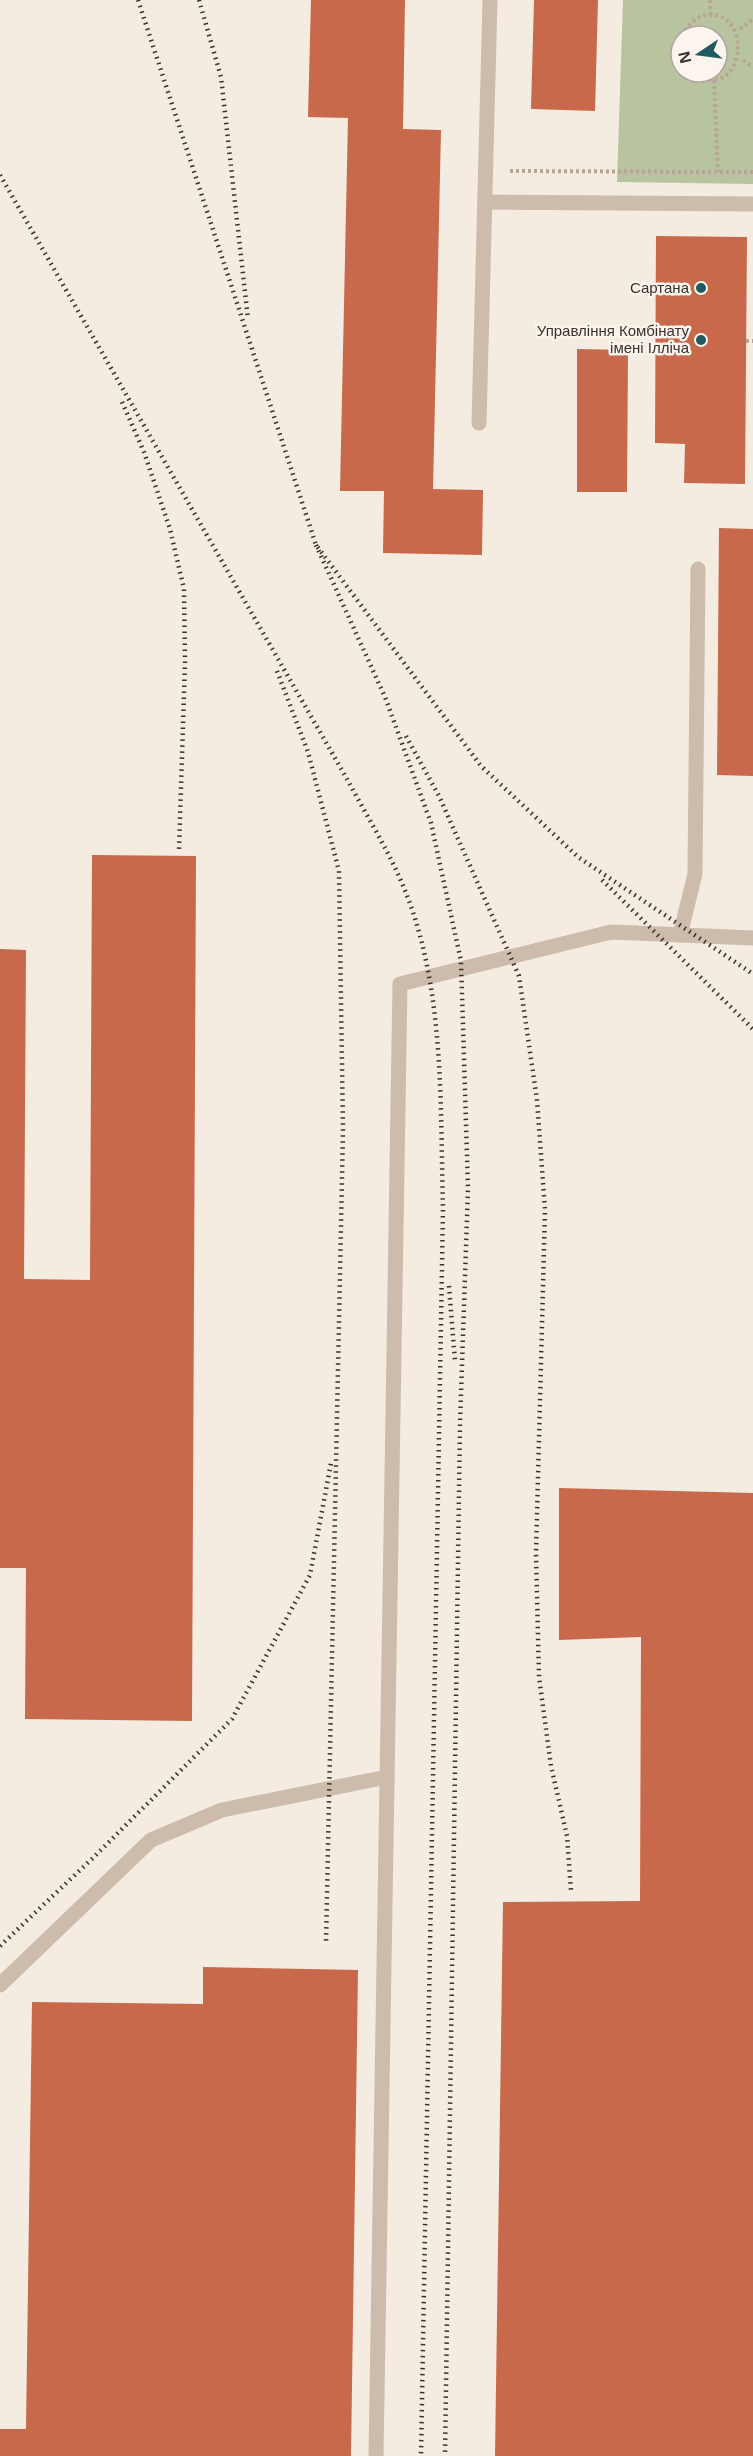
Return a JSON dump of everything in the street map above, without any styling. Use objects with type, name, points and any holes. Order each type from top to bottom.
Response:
[{"type":"lane","points":[[479,423],[489,0]]},
{"type":"lane","points":[[484,202],[753,204]]},
{"type":"lane","points":[[680,935],[695,873],[698,569]]},
{"type":"lane","points":[[376,2456],[400,984],[611,932],[753,938]]},
{"type":"lane","points":[[0,1985],[151,1840],[222,1810],[387,1777]]},
{"type":"path","points":[[711,0],[711,15]]},
{"type":"path","points":[[690,24],[699,18],[711,15],[722,16],[732,21],[740,29],[745,39]]},
{"type":"path","points":[[740,29],[753,19]]},
{"type":"path","points":[[729,76],[743,60],[746,50]]},
{"type":"path","points":[[743,60],[753,67]]},
{"type":"path","points":[[714,84],[718,172]]},
{"type":"path","points":[[485,171],[753,172]]},
{"type":"path","points":[[746,341],[753,341]]},
{"type":"green space","points":[[623,0],[753,0],[753,184],[617,182]]},
{"type":"building","points":[[311,0],[405,0],[403,129],[441,130],[433,489],[483,490],[482,555],[383,553],[384,491],[340,491],[348,118],[308,117]]},
{"type":"building","points":[[534,0],[598,0],[595,111],[531,109]]},
{"type":"building","points":[[656,236],[747,237],[745,484],[684,483],[685,444],[655,443]]},
{"type":"building","points":[[577,349],[628,350],[627,492],[577,492]]},
{"type":"building","points":[[719,528],[753,529],[753,776],[717,775]]},
{"type":"building","points":[[92,855],[196,856],[192,1721],[25,1719],[26,1568],[0,1568],[0,949],[26,950],[24,1279],[90,1280]]},
{"type":"building","points":[[559,1488],[753,1493],[753,2456],[495,2456],[503,1902],[640,1901],[641,1637],[559,1640]]},
{"type":"building","points":[[203,1967],[358,1970],[351,2456],[0,2456],[0,2429],[26,2429],[32,2002],[203,2004]]},
{"type":"railway","points":[[138,0],[316,545],[481,766],[578,857],[753,974]]},
{"type":"railway","points":[[199,0],[221,77],[248,319]]},
{"type":"railway","points":[[0,175],[384,847],[404,888],[427,965],[438,1046],[443,1209],[421,2456]]},
{"type":"railway","points":[[122,402],[144,452],[170,529],[184,589],[185,662],[179,850]]},
{"type":"railway","points":[[316,545],[385,697],[431,823],[461,961],[468,1189],[460,1424],[445,2456]]},
{"type":"railway","points":[[277,671],[308,752],[339,871],[343,1130],[326,1944]]},
{"type":"railway","points":[[406,736],[439,796],[519,976],[537,1100],[545,1210],[536,1553],[539,1677],[551,1766],[567,1836],[571,1891]]},
{"type":"railway","points":[[602,880],[753,1029]]},
{"type":"railway","points":[[449,1286],[455,1361]]},
{"type":"railway","points":[[0,1946],[95,1856],[232,1719],[310,1575],[331,1463]]},
{"type":"place","name":"Сартана","points":[[701,288]]},
{"type":"place","name":"Управління Комбінату імені Ілліча","points":[[701,340]]}]
